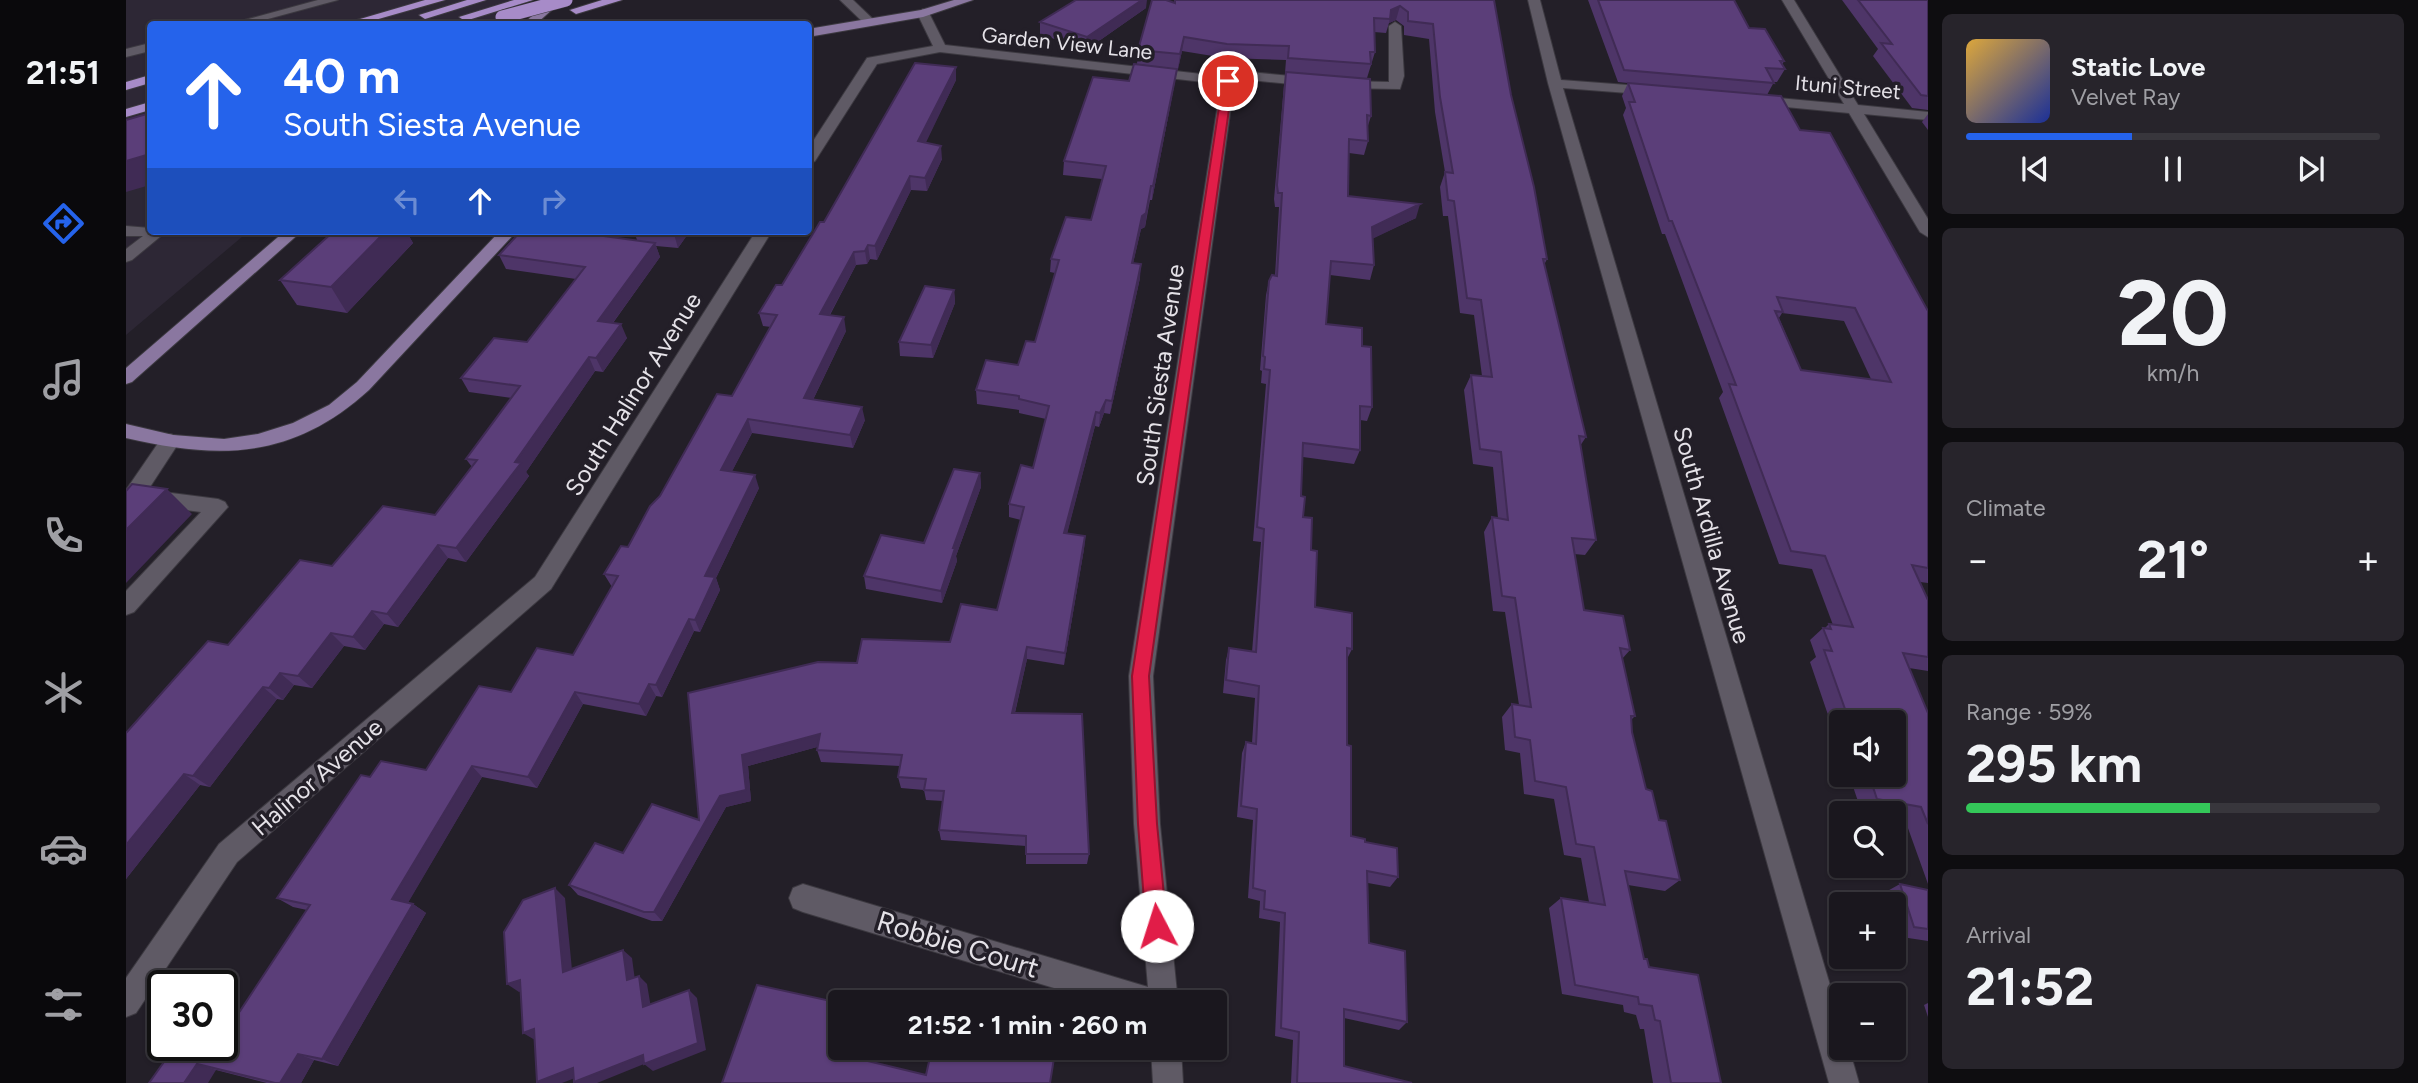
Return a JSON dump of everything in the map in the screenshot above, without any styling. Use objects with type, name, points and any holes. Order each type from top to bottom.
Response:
[{"type":"highway","points":[[360,21],[439,0]]},
{"type":"highway","points":[[402,21],[480,0]]},
{"type":"highway","points":[[488,21],[566,0]]},
{"type":"highway","points":[[530,21],[616,0]]},
{"type":"highway","points":[[451,21],[523,1]]},
{"type":"highway","points":[[126,86],[147,80]]},
{"type":"highway","points":[[126,98],[147,92]]},
{"type":"highway","points":[[126,113],[147,107]]},
{"type":"highway","points":[[126,125],[147,119]]},
{"type":"main road","points":[[532,21],[557,0]]},
{"type":"main road","points":[[812,32],[923,13],[967,0]]},
{"type":"main road","points":[[126,378],[289,235]]},
{"type":"main road","points":[[126,431],[170,441],[224,446],[259,441],[300,428],[335,410],[363,386],[505,235]]},
{"type":"street","points":[[248,21],[332,0]]},
{"type":"street","points":[[846,0],[870,22]]},
{"type":"street","name":"South Ardilla Avenue","points":[[1534,0],[1555,83],[1844,1083]]},
{"type":"street","points":[[1788,0],[1928,232]]},
{"type":"street","points":[[812,155],[872,61],[940,48],[923,13]]},
{"type":"street","name":"Garden View Lane","points":[[940,48],[1228,81],[1250,76],[1371,88],[1395,86],[1395,26]]},
{"type":"street","points":[[126,53],[147,48]]},
{"type":"street","name":"South Siesta Avenue","points":[[1163,990],[1147,824],[1141,676],[1228,81]]},
{"type":"street","points":[[1555,83],[1663,92]]},
{"type":"street","name":"Ituni Street","points":[[1744,99],[1928,116]]},
{"type":"street","points":[[126,230],[147,232]]},
{"type":"street","points":[[126,257],[152,235]]},
{"type":"street","name":"South Halinor Avenue","points":[[543,583],[761,235]]},
{"type":"street","points":[[128,500],[170,441]]},
{"type":"street","points":[[126,606],[218,508],[128,500]]},
{"type":"street","name":"Halinor Avenue","points":[[126,1003],[228,853],[543,583]]},
{"type":"street","name":"Robbie Court","points":[[803,898],[1109,990]]},
{"type":"street","points":[[1167,1060],[1168,1083]]},
{"type":"shaded area","points":[[126,0],[524,0],[499,21],[147,21],[147,235],[244,235],[126,335]]},
{"type":"building","points":[[1076,0],[1142,0],[1087,37],[1040,22]]},
{"type":"building","points":[[1152,0],[1175,3],[1175,0],[1494,0],[1511,95],[1534,187],[1547,259],[1543,259],[1586,437],[1579,436],[1596,540],[1572,538],[1584,610],[1623,616],[1630,650],[1620,648],[1635,716],[1631,716],[1632,732],[1646,789],[1652,791],[1659,820],[1666,821],[1680,880],[1625,871],[1644,959],[1647,959],[1649,967],[1698,975],[1721,1083],[1671,1083],[1660,1021],[1655,1020],[1652,1006],[1639,1004],[1638,997],[1575,985],[1561,898],[1605,905],[1594,847],[1576,844],[1566,787],[1535,781],[1530,740],[1515,737],[1512,704],[1531,707],[1515,598],[1502,596],[1492,517],[1508,520],[1501,452],[1480,449],[1471,375],[1492,377],[1481,300],[1467,298],[1454,201],[1448,200],[1445,172],[1453,173],[1440,97],[1433,24],[1408,21],[1408,12],[1400,6],[1391,10],[1390,19],[1374,18],[1375,52],[1370,52],[1371,64],[1288,58],[1289,46],[1227,44],[1184,37],[1180,54],[1138,50]]},
{"type":"building","points":[[1598,0],[1734,0],[1749,28],[1765,29],[1784,61],[1780,61],[1785,69],[1766,68],[1774,83],[1624,70]]},
{"type":"building","points":[[1858,0],[1928,0],[1928,96],[1921,95],[1881,43],[1892,44]]},
{"type":"building","points":[[915,63],[956,67],[918,141],[941,146],[925,178],[910,176],[875,246],[868,245],[865,251],[854,252],[820,314],[844,317],[804,398],[862,407],[850,435],[748,419],[721,470],[755,475],[705,576],[715,577],[695,620],[689,619],[656,685],[649,684],[639,704],[575,692],[528,777],[472,766],[392,899],[413,904],[322,1059],[298,1054],[280,1083],[197,1064],[184,1083],[149,1083],[165,1061],[238,1061],[238,1011],[310,905],[277,898],[361,775],[370,777],[381,761],[426,770],[479,686],[511,692],[537,648],[573,655],[618,576],[604,574],[621,546],[628,547],[717,394],[732,396],[777,315],[759,313],[776,285],[782,285],[820,222],[824,222]]},
{"type":"building","points":[[1134,64],[1177,69],[1153,186],[1146,213],[1142,216],[1132,263],[1141,264],[1112,401],[1106,400],[1100,413],[1096,412],[1064,533],[1085,536],[1065,653],[1027,647],[1012,713],[1082,714],[1089,854],[1026,854],[1026,836],[939,830],[944,791],[924,790],[926,779],[898,777],[902,755],[817,750],[820,734],[742,755],[746,790],[720,796],[654,912],[644,912],[569,885],[595,843],[623,853],[652,804],[699,820],[688,693],[818,662],[857,663],[862,639],[950,642],[961,604],[997,610],[1024,507],[1009,504],[1021,465],[1033,468],[1049,406],[1019,399],[1019,396],[976,390],[986,360],[1018,365],[1026,341],[1035,342],[1059,260],[1051,259],[1066,217],[1091,220],[1106,166],[1064,161],[1093,77],[1129,81]]},
{"type":"building","points":[[1286,72],[1370,79],[1371,116],[1367,115],[1368,141],[1349,139],[1348,196],[1420,204],[1372,227],[1374,265],[1331,261],[1326,324],[1362,328],[1362,346],[1371,347],[1372,407],[1360,406],[1360,450],[1303,443],[1301,496],[1305,497],[1303,517],[1312,518],[1311,550],[1317,551],[1315,607],[1352,613],[1352,649],[1347,648],[1351,836],[1365,839],[1365,842],[1397,848],[1398,877],[1367,871],[1369,943],[1405,951],[1407,1022],[1344,1009],[1344,1066],[1412,1083],[1297,1083],[1299,1032],[1281,1028],[1285,913],[1264,909],[1265,891],[1253,888],[1257,809],[1241,806],[1246,742],[1256,744],[1259,686],[1226,680],[1229,648],[1256,652],[1264,529],[1257,527],[1270,370],[1264,369],[1263,356],[1269,281],[1272,275],[1277,276],[1282,193],[1278,193],[1277,185]]},
{"type":"building","points":[[1628,83],[1781,96],[1800,130],[1830,133],[1928,311],[1928,568],[1912,565],[1928,600],[1928,657],[1903,653],[1928,713],[1928,824],[1921,807],[1906,804],[1906,801],[1877,799],[1873,787],[1906,787],[1906,710],[1845,710],[1824,650],[1832,651],[1823,628],[1831,629],[1829,624],[1853,627],[1825,556],[1791,551],[1729,384],[1736,385],[1672,221],[1669,221],[1629,102],[1635,102]],"holes":[[[1777,297],[1855,308],[1891,382],[1801,370],[1775,311],[1783,312]]]},
{"type":"building","points":[[147,114],[147,155],[126,161],[126,120]]},
{"type":"building","points":[[330,235],[382,235],[331,287],[280,280]]},
{"type":"building","points":[[517,235],[596,235],[655,243],[598,321],[621,324],[596,358],[589,357],[515,462],[521,463],[456,548],[438,545],[387,614],[372,611],[353,637],[331,633],[298,676],[280,673],[269,688],[263,687],[193,776],[184,774],[126,845],[126,733],[208,641],[228,645],[300,560],[332,566],[383,506],[435,515],[477,460],[466,459],[520,386],[461,378],[494,338],[527,342],[585,267],[499,255]]},
{"type":"building","points":[[925,286],[954,290],[931,345],[899,342]]},
{"type":"building","points":[[954,469],[980,473],[953,548],[941,591],[864,576],[881,535],[924,543]]},
{"type":"building","points":[[132,484],[167,489],[126,530],[126,491]]},
{"type":"building","points":[[1900,884],[1928,890],[1928,929],[1914,927],[1906,902],[1906,892],[1903,892]]},
{"type":"building","points":[[555,888],[563,972],[623,950],[627,980],[639,976],[643,1007],[689,990],[698,1043],[644,1064],[643,1055],[574,1082],[573,1068],[537,1082],[534,1029],[523,1033],[520,980],[507,984],[504,932],[523,900]]},
{"type":"building","points":[[757,985],[828,1000],[828,1060],[864,1060],[926,1075],[929,1060],[1054,1060],[1050,1083],[722,1083]]},
{"type":"route","points":[[1157,926],[1147,824],[1141,676],[1228,81]]}]
